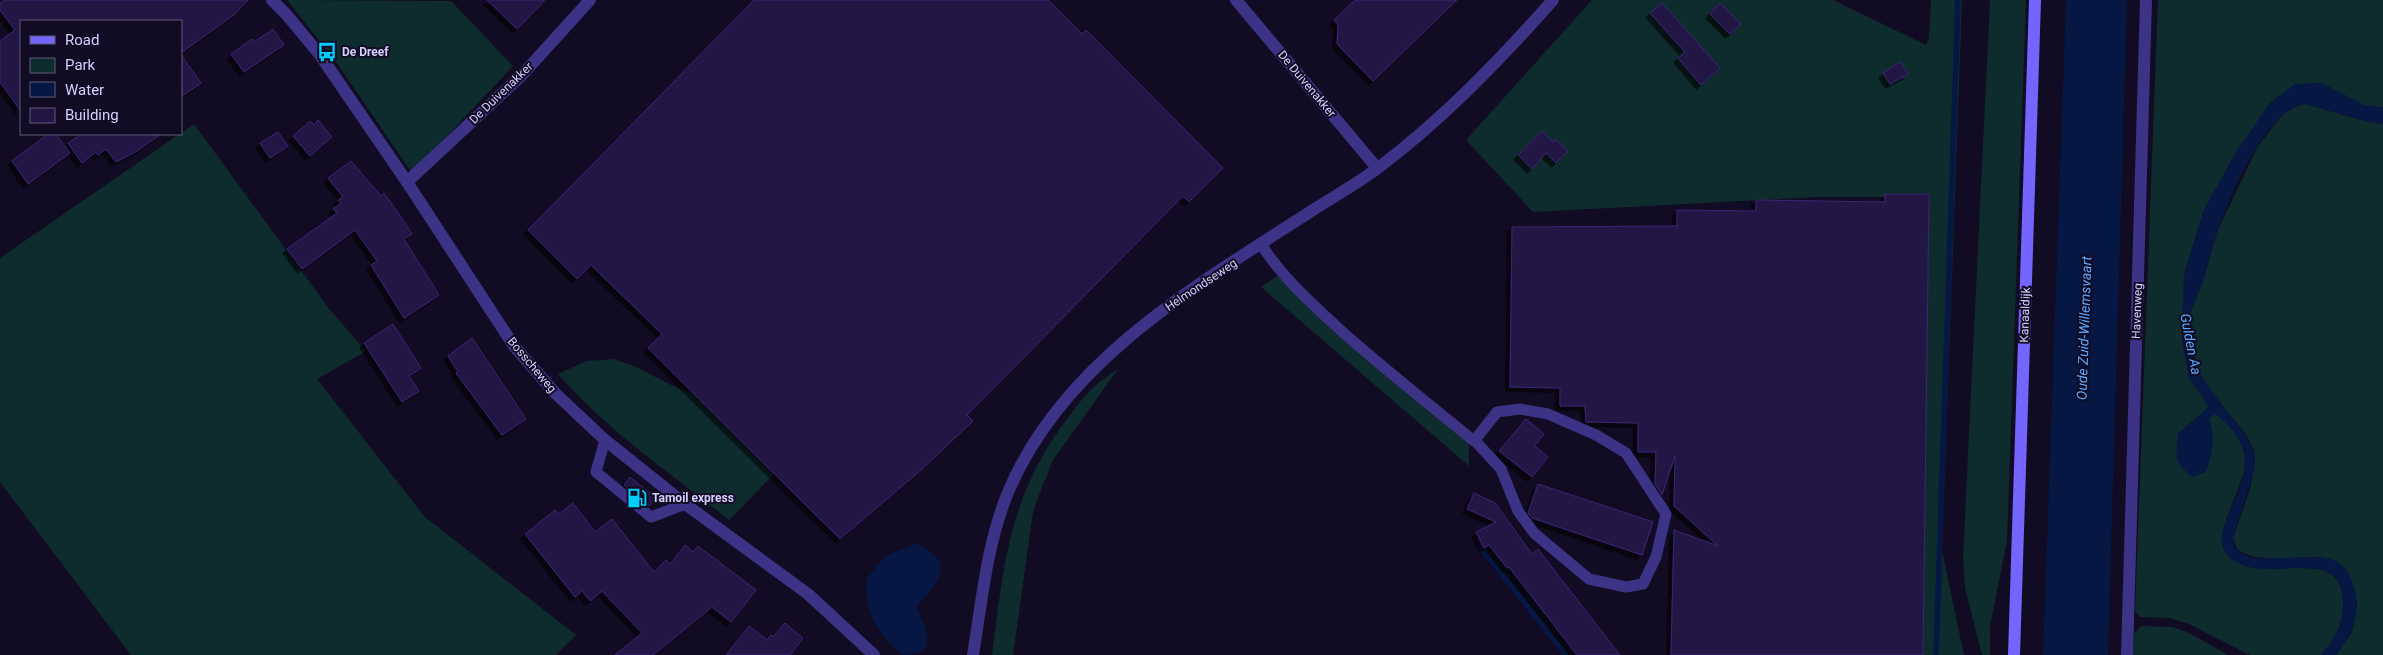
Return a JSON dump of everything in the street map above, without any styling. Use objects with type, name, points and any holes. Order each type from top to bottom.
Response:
[{"type":"main road","name":"Kanaaldijk","points":[[2014,655],[2035,0]]},
{"type":"street","name":"Bosscheweg","points":[[272,0],[320,55],[408,182],[514,346],[555,393],[605,440],[685,504],[808,594],[874,655]]},
{"type":"street","name":"De Duivenakker","points":[[408,182],[522,74],[590,0]]},
{"type":"street","name":"De Duivenakker","points":[[1236,0],[1377,168]]},
{"type":"street","name":"Helmondseweg","points":[[973,655],[989,549],[1009,490],[1038,437],[1087,374],[1128,337],[1190,290],[1377,168],[1442,115],[1506,53],[1553,0]]},
{"type":"street","name":"Havenweg","points":[[2127,655],[2146,0]]},
{"type":"lane","points":[[1261,244],[1272,262],[1294,287],[1356,344],[1474,441],[1501,469],[1518,511],[1534,532],[1589,579],[1626,587],[1643,584],[1656,556],[1666,514],[1626,453],[1596,435],[1548,414],[1520,409],[1497,412],[1474,441]]},
{"type":"lane","points":[[605,440],[596,472],[631,502],[651,517],[685,504]]},
{"type":"green space","points":[[287,0],[451,1],[513,66],[412,173],[334,59]]},
{"type":"green space","points":[[1592,0],[1833,0],[1926,45],[1929,38],[1931,0],[1962,0],[1942,551],[1964,655],[1919,655],[1926,197],[1817,197],[1533,212],[1466,140]]},
{"type":"green space","points":[[1990,0],[2026,0],[2007,540],[1990,626],[1990,655],[1982,655],[1965,588],[1963,558]]},
{"type":"green space","points":[[2158,0],[2383,0],[2383,108],[2364,105],[2321,83],[2238,149],[2204,210],[2184,275],[2189,377],[2209,407],[2178,434],[2205,472],[2212,446],[2209,419],[2215,413],[2230,426],[2243,443],[2246,456],[2245,468],[2225,523],[2223,536],[2223,547],[2229,556],[2243,565],[2260,568],[2315,569],[2329,573],[2339,583],[2343,601],[2342,617],[2335,637],[2321,655],[2250,655],[2187,623],[2169,618],[2140,617],[2135,611]]},
{"type":"green space","points":[[2306,104],[2365,121],[2383,124],[2383,655],[2336,655],[2352,632],[2357,604],[2354,587],[2321,557],[2266,558],[2246,554],[2237,549],[2233,538],[2250,489],[2255,460],[2254,450],[2245,433],[2207,388],[2195,363],[2188,319],[2203,280],[2217,232],[2258,146],[2282,115],[2298,105]]},
{"type":"green space","points":[[194,124],[330,310],[366,351],[317,379],[425,517],[576,635],[556,655],[131,655],[0,482],[0,258],[178,135],[182,135],[182,132]]},
{"type":"green space","points":[[1280,274],[1469,433],[1469,466],[1261,287]]},
{"type":"green space","points":[[614,359],[636,367],[677,388],[701,395],[779,469],[729,520],[619,433],[577,395],[558,374],[587,361]]},
{"type":"green space","points":[[1118,369],[1053,460],[1033,512],[1013,655],[992,655],[1012,531],[1032,475],[1048,447],[1078,404],[1090,391]]},
{"type":"green space","points":[[2141,626],[2173,627],[2191,634],[2228,655],[2133,655],[2134,634]]},
{"type":"water","name":"Oude Zuid-Willemsvaart","points":[[2066,0],[2127,0],[2108,655],[2043,655]]},
{"type":"water","points":[[2321,83],[2364,105],[2383,108],[2383,124],[2365,121],[2306,104],[2291,109],[2277,120],[2251,156],[2230,198],[2215,238],[2204,279],[2192,308],[2189,322],[2190,340],[2200,374],[2239,427],[2253,451],[2254,470],[2236,529],[2234,544],[2241,553],[2252,557],[2267,559],[2318,557],[2332,560],[2346,569],[2354,588],[2357,605],[2355,621],[2349,635],[2336,655],[2321,655],[2331,643],[2338,630],[2343,609],[2339,583],[2329,573],[2315,569],[2260,569],[2243,565],[2229,557],[2222,544],[2223,529],[2244,475],[2244,455],[2236,434],[2215,414],[2209,419],[2213,440],[2206,472],[2193,477],[2182,467],[2177,458],[2178,434],[2209,407],[2189,377],[2182,341],[2184,275],[2204,210],[2238,149],[2270,103],[2295,84]]},
{"type":"water","points":[[917,543],[937,558],[941,570],[935,584],[917,608],[926,632],[926,646],[922,651],[915,654],[903,655],[879,631],[874,621],[868,601],[867,578],[886,556]]},
{"type":"building","points":[[5,0],[248,0],[235,14],[182,52],[182,20],[20,20],[20,110],[0,82],[0,41],[15,30],[0,10],[0,4]]},
{"type":"building","points":[[487,0],[545,0],[517,29]]},
{"type":"building","points":[[754,0],[1048,0],[1082,34],[1086,30],[1223,168],[1189,202],[1183,196],[967,415],[973,421],[920,471],[840,539],[648,348],[662,334],[591,265],[577,279],[528,230]]},
{"type":"building","points":[[1355,0],[1457,0],[1373,81],[1337,44],[1338,25],[1334,20]]},
{"type":"building","points":[[1662,3],[1720,68],[1701,85],[1678,58],[1685,52],[1650,13]]},
{"type":"building","points":[[1720,3],[1741,24],[1730,34],[1710,14]]},
{"type":"building","points":[[273,29],[284,45],[244,72],[231,54],[252,39],[254,42]]},
{"type":"building","points":[[182,56],[201,83],[182,96]]},
{"type":"building","points":[[1900,62],[1908,74],[1890,84],[1883,73]]},
{"type":"building","points":[[318,120],[332,137],[310,156],[293,136],[310,121],[314,125]]},
{"type":"building","points":[[1542,131],[1553,142],[1555,139],[1568,151],[1556,163],[1546,153],[1532,169],[1518,155]]},
{"type":"building","points":[[278,132],[288,146],[270,158],[260,143]]},
{"type":"building","points":[[47,135],[57,135],[70,153],[28,184],[12,161]]},
{"type":"building","points":[[80,135],[160,135],[137,151],[116,162],[106,149],[98,155],[96,152],[82,163],[68,143]]},
{"type":"building","points":[[351,161],[381,196],[384,193],[399,214],[412,234],[404,239],[439,295],[404,318],[371,265],[377,261],[355,230],[302,269],[287,249],[337,213],[333,209],[341,203],[338,200],[343,197],[328,178]]},
{"type":"building","points":[[1885,194],[1929,194],[1923,655],[1671,655],[1674,530],[1718,546],[1674,506],[1675,456],[1662,495],[1655,484],[1656,452],[1638,452],[1638,423],[1586,422],[1585,406],[1560,406],[1560,388],[1510,387],[1512,227],[1677,226],[1677,210],[1756,211],[1756,200],[1885,202]]},
{"type":"building","points":[[393,324],[421,368],[409,376],[419,391],[402,402],[364,343]]},
{"type":"building","points":[[472,338],[526,419],[502,435],[456,373],[458,372],[448,356]]},
{"type":"building","points":[[1526,419],[1544,434],[1535,446],[1548,457],[1532,477],[1499,451]]},
{"type":"building","points":[[630,477],[656,498],[649,506],[624,485]]},
{"type":"building","points":[[1538,484],[1653,522],[1642,555],[1532,518],[1528,513]]},
{"type":"building","points":[[1474,493],[1495,503],[1532,554],[1538,549],[1620,655],[1577,655],[1509,567],[1507,568],[1489,545],[1484,548],[1476,532],[1496,522],[1467,509]]},
{"type":"building","points":[[573,503],[595,532],[612,519],[654,572],[666,560],[670,564],[685,545],[693,552],[698,546],[756,590],[731,622],[712,607],[653,655],[615,655],[642,633],[602,591],[590,601],[582,591],[575,597],[525,534],[555,510],[559,514]]},
{"type":"building","points":[[785,623],[803,638],[790,655],[726,655],[749,626],[767,640],[771,635],[773,637]]},
{"type":"waterway","points":[[1936,655],[1958,0]]},
{"type":"waterway","points":[[1481,548],[1566,655]]},
{"type":"place","name":"De Dreef","points":[[327,52]]},
{"type":"place","name":"Tamoil express","points":[[637,498]]},
{"type":"water label","name":"Gulden Aa","points":[[2191,344]]}]
